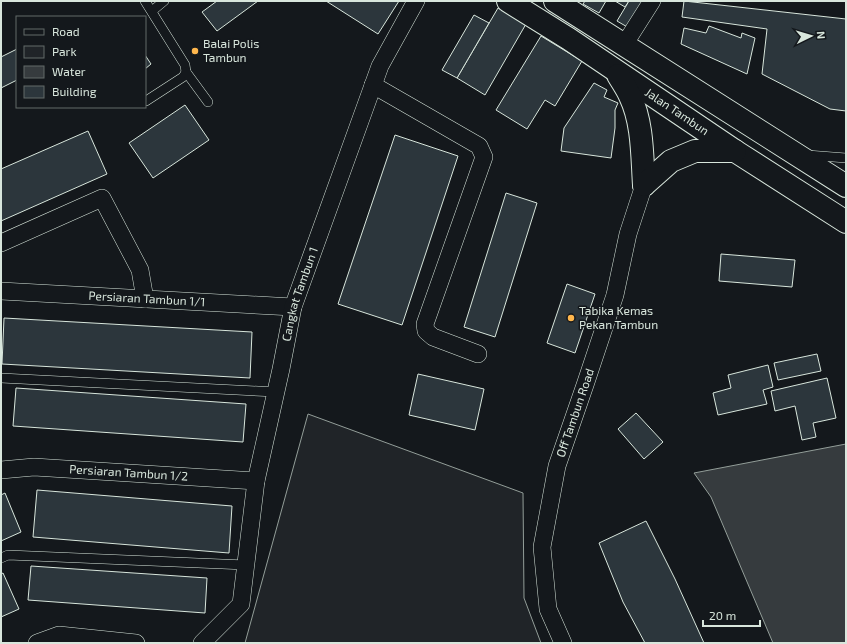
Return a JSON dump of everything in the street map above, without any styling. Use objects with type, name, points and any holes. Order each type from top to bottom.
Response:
[{"type":"main road","name":"Jalan Tambun","points":[[508,1],[569,39],[735,151],[846,222]]},
{"type":"main road","points":[[555,1],[846,186]]},
{"type":"main road","points":[[616,72],[631,97],[638,121],[642,145],[644,185]]},
{"type":"main road","points":[[644,185],[671,161],[695,151],[735,151]]},
{"type":"street","name":"Cangkat Tambun 1","points":[[202,643],[241,604],[256,481],[293,307],[380,66],[416,1]]},
{"type":"street","points":[[624,45],[652,1]]},
{"type":"street","points":[[373,85],[479,146],[484,158],[425,324],[426,331],[433,337],[478,354]]},
{"type":"street","name":"Off Tambun Road","points":[[563,643],[548,609],[542,547],[557,466],[615,295],[628,234],[644,185]]},
{"type":"street","points":[[1,243],[102,198],[140,270],[145,299]]},
{"type":"street","name":"Persiaran Tambun 1/1","points":[[1,291],[293,307]]},
{"type":"street","name":"Persiaran Tambun 1/2","points":[[1,470],[34,467],[256,481]]},
{"type":"street","points":[[37,643],[59,635],[136,643]]},
{"type":"lane","points":[[145,1],[185,65],[186,72],[208,102]]},
{"type":"lane","points":[[152,11],[164,1]]},
{"type":"lane","points":[[146,102],[183,77],[186,72]]},
{"type":"lane","points":[[796,154],[846,158]]},
{"type":"lane","points":[[1,378],[276,392]]},
{"type":"lane","points":[[1,558],[8,555],[246,565]]},
{"type":"green space","points":[[308,414],[523,493],[524,598],[541,643],[245,643]]},
{"type":"water","points":[[846,444],[846,643],[773,643],[711,497],[694,473]]},
{"type":"building","points":[[217,1],[258,1],[217,31],[202,12]]},
{"type":"building","points":[[326,1],[399,1],[378,34]]},
{"type":"building","points":[[585,1],[606,1],[599,13],[583,4]]},
{"type":"building","points":[[615,1],[629,1],[625,7]]},
{"type":"building","points":[[629,1],[645,1],[629,28],[617,21]]},
{"type":"building","points":[[684,1],[846,19],[846,111],[830,109],[762,74],[767,29],[682,17]]},
{"type":"building","points":[[498,8],[526,24],[485,95],[457,78]]},
{"type":"building","points":[[474,15],[489,23],[457,78],[442,70]]},
{"type":"building","points":[[709,26],[741,38],[742,33],[755,38],[747,74],[681,44],[684,28],[706,33]]},
{"type":"building","points":[[541,36],[582,61],[555,106],[545,100],[527,129],[496,110]]},
{"type":"building","points":[[16,50],[16,80],[1,88],[1,57]]},
{"type":"building","points":[[146,56],[151,64],[146,68]]},
{"type":"building","points":[[594,83],[607,90],[604,97],[618,103],[615,110],[615,128],[611,158],[561,151],[564,128]]},
{"type":"building","points":[[185,105],[209,140],[153,178],[129,143]]},
{"type":"building","points":[[88,131],[107,174],[1,221],[1,169]]},
{"type":"building","points":[[395,135],[458,156],[402,325],[338,304]]},
{"type":"building","points":[[506,193],[537,203],[495,337],[464,327]]},
{"type":"building","points":[[721,254],[795,260],[792,287],[719,281]]},
{"type":"building","name":"Tabika Kemas Pekan Tambun","points":[[567,284],[595,294],[575,353],[547,343]]},
{"type":"building","points":[[4,318],[252,332],[250,378],[2,364]]},
{"type":"building","points":[[817,354],[821,371],[778,380],[774,363]]},
{"type":"building","points":[[768,365],[773,387],[763,390],[767,404],[718,415],[713,393],[731,388],[728,375]]},
{"type":"building","points":[[418,374],[484,389],[475,430],[409,415]]},
{"type":"building","points":[[827,378],[836,418],[813,423],[816,437],[802,440],[795,406],[775,411],[771,391]]},
{"type":"building","points":[[16,388],[246,404],[243,442],[13,426]]},
{"type":"building","points":[[636,413],[663,442],[644,459],[618,429]]},
{"type":"building","points":[[37,490],[232,506],[229,553],[33,537]]},
{"type":"building","points":[[5,493],[21,532],[1,541],[1,495]]},
{"type":"building","points":[[646,521],[675,579],[704,643],[645,643],[623,602],[599,543]]},
{"type":"building","points":[[31,566],[207,578],[205,613],[28,600]]},
{"type":"building","points":[[3,573],[19,609],[1,617],[1,574]]},
{"type":"place","name":"Balai Polis Tambun","points":[[195,51]]},
{"type":"place","name":"Tabika Kemas Pekan Tambun","points":[[571,318]]}]
